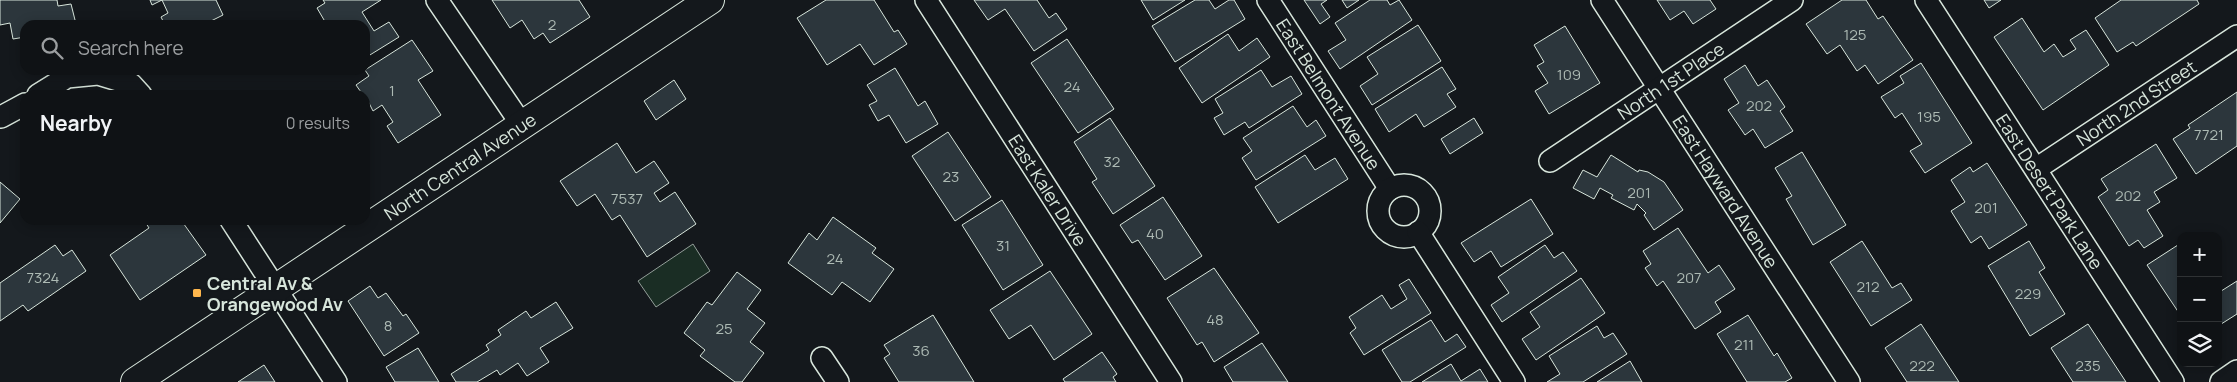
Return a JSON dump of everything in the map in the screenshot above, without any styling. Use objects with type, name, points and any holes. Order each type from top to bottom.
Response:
[{"type":"main road","name":"North Central Avenue","points":[[136,382],[710,0]]},
{"type":"street","points":[[437,0],[522,125]]},
{"type":"street","name":"East Kaler Drive","points":[[926,0],[1171,382]]},
{"type":"street","name":"East Belmont Avenue","points":[[1268,0],[1390,189]]},
{"type":"street","name":"East Hayward Avenue","points":[[1602,0],[1849,382]]},
{"type":"street","name":"North 1st Place","points":[[1550,161],[1792,0]]},
{"type":"street","name":"East Desert Park Lane","points":[[1926,0],[2173,382]]},
{"type":"street","name":"North 2nd Street","points":[[2036,169],[2237,36]]},
{"type":"street","points":[[46,90],[67,77],[88,75]]},
{"type":"street","points":[[101,75],[131,84],[136,90]]},
{"type":"street","points":[[1,116],[20,106]]},
{"type":"street","name":"East Belmont Avenue","points":[[1404,184],[1418,189],[1428,200],[1430,214],[1424,228],[1418,232],[1412,236],[1397,236],[1384,228],[1378,215],[1380,200],[1390,189],[1404,184]]},
{"type":"street","points":[[235,225],[336,382]]},
{"type":"street","points":[[1418,232],[1514,382]]},
{"type":"street","points":[[822,358],[838,382]]},
{"type":"street","points":[[2221,382],[2237,371]]},
{"type":"green space","points":[[693,244],[710,271],[656,307],[638,281]]},
{"type":"building","points":[[0,0],[57,0],[58,6],[71,4],[75,20],[20,20],[20,38],[13,39],[10,23],[0,25]]},
{"type":"building","points":[[150,0],[162,0],[152,5]]},
{"type":"building","points":[[162,0],[216,0],[223,15],[213,20],[162,20],[161,17],[168,13]]},
{"type":"building","points":[[323,0],[381,0],[362,12],[367,20],[324,20],[317,8],[325,3]]},
{"type":"building","points":[[492,0],[579,0],[590,17],[550,43],[543,33],[534,39],[522,20],[510,28]]},
{"type":"building","points":[[826,0],[874,0],[894,32],[898,30],[907,44],[874,65],[860,44],[827,65],[797,18]]},
{"type":"building","points":[[974,0],[1037,0],[1049,18],[1056,13],[1067,29],[1034,51],[1005,9],[988,20]]},
{"type":"building","points":[[1141,0],[1185,0],[1153,20]]},
{"type":"building","points":[[1195,0],[1209,0],[1215,9],[1229,0],[1234,0],[1245,19],[1175,62],[1152,26]]},
{"type":"building","points":[[1304,0],[1327,0],[1321,4],[1330,17],[1320,24]]},
{"type":"building","points":[[1342,0],[1359,0],[1347,8]]},
{"type":"building","points":[[1370,0],[1387,0],[1390,5],[1399,0],[1412,20],[1340,69],[1328,51],[1346,40],[1335,23]]},
{"type":"building","points":[[1657,0],[1710,0],[1716,9],[1693,24],[1684,11],[1670,20]]},
{"type":"building","points":[[1842,0],[1866,0],[1878,19],[1883,16],[1913,60],[1878,84],[1865,65],[1857,71],[1840,45],[1827,54],[1806,24]]},
{"type":"building","points":[[1984,0],[2001,0],[1989,8]]},
{"type":"building","points":[[2121,0],[2197,0],[2199,4],[2136,46],[2133,42],[2117,52],[2095,18]]},
{"type":"building","points":[[2022,18],[2044,52],[2054,44],[2063,57],[2076,49],[2070,40],[2086,30],[2109,65],[2043,110],[1994,37]]},
{"type":"building","points":[[389,22],[399,37],[370,55],[370,25],[374,31]]},
{"type":"building","points":[[1418,25],[1441,61],[1372,105],[1360,86],[1378,74],[1367,57]]},
{"type":"building","points":[[1565,26],[1600,83],[1549,114],[1535,91],[1548,83],[1537,66],[1544,62],[1534,45]]},
{"type":"building","points":[[1228,34],[1239,51],[1257,38],[1270,57],[1202,103],[1179,68]]},
{"type":"building","points":[[1067,39],[1114,109],[1078,133],[1031,63]]},
{"type":"building","points":[[412,40],[433,71],[418,80],[441,115],[398,143],[387,126],[393,122],[382,105],[373,111],[370,105],[370,90],[360,90],[356,85],[370,75],[370,67]]},
{"type":"building","points":[[1921,63],[1972,143],[1925,173],[1910,151],[1922,144],[1902,113],[1895,118],[1881,97],[1904,83],[1900,76]]},
{"type":"building","points":[[1745,65],[1758,86],[1767,80],[1785,107],[1780,111],[1793,131],[1765,148],[1753,129],[1745,135],[1728,110],[1739,103],[1724,79]]},
{"type":"building","points":[[1442,67],[1456,89],[1447,94],[1456,107],[1424,127],[1416,114],[1389,132],[1375,109]]},
{"type":"building","points":[[895,68],[918,106],[925,101],[938,124],[906,143],[889,115],[878,121],[869,105],[877,101],[867,85]]},
{"type":"building","points":[[1261,70],[1272,87],[1291,76],[1302,94],[1249,128],[1245,122],[1224,135],[1214,118],[1223,113],[1215,99]]},
{"type":"building","points":[[674,80],[686,99],[656,120],[644,101]]},
{"type":"building","points":[[2237,92],[2237,146],[2196,174],[2173,139],[2190,128],[2188,125]]},
{"type":"building","points":[[1293,106],[1307,127],[1316,120],[1326,136],[1256,180],[1242,158],[1252,151],[1243,138]]},
{"type":"building","points":[[1110,118],[1155,186],[1113,214],[1092,182],[1097,179],[1074,142]]},
{"type":"building","points":[[1474,118],[1483,133],[1450,154],[1441,139]]},
{"type":"building","points":[[948,132],[991,197],[955,221],[912,156]]},
{"type":"building","points":[[617,143],[636,173],[654,161],[669,183],[654,193],[660,202],[675,192],[696,224],[647,257],[620,215],[612,220],[595,194],[577,206],[560,181]]},
{"type":"building","points":[[2156,144],[2177,178],[2154,192],[2160,202],[2147,210],[2163,236],[2144,248],[2138,240],[2129,246],[2098,197],[2108,190],[2101,179]]},
{"type":"building","points":[[1802,152],[1846,225],[1813,245],[1786,199],[1792,196],[1775,168]]},
{"type":"building","points":[[1305,155],[1315,170],[1335,158],[1348,179],[1278,223],[1255,187]]},
{"type":"building","points":[[1611,155],[1638,172],[1639,170],[1648,172],[1664,182],[1683,210],[1654,230],[1644,215],[1646,213],[1637,204],[1634,210],[1611,198],[1613,195],[1600,188],[1594,199],[1573,188],[1583,170],[1597,177]]},
{"type":"building","points":[[1987,163],[2027,225],[1989,249],[1981,236],[1971,243],[1951,211],[1965,202],[1951,180],[1970,167],[1973,172]]},
{"type":"building","points":[[0,182],[20,199],[0,223]]},
{"type":"building","points":[[1163,197],[1202,256],[1165,280],[1138,240],[1132,243],[1120,225]]},
{"type":"building","points":[[1531,199],[1553,234],[1501,267],[1491,251],[1474,262],[1461,243]]},
{"type":"building","points":[[1002,200],[1043,265],[1003,290],[962,225]]},
{"type":"building","points":[[833,217],[876,248],[872,253],[894,269],[870,302],[842,282],[832,295],[788,263],[809,233],[817,240]]},
{"type":"building","points":[[147,225],[185,225],[206,255],[140,300],[110,255],[149,228]]},
{"type":"building","points":[[1678,228],[1708,273],[1719,265],[1735,289],[1715,302],[1721,312],[1695,329],[1663,281],[1657,286],[1645,268],[1651,264],[1643,251]]},
{"type":"building","points":[[1862,241],[1892,288],[1901,283],[1912,300],[1871,326],[1830,262]]},
{"type":"building","points":[[2029,241],[2045,268],[2039,272],[2065,314],[2030,336],[1988,266]]},
{"type":"building","points":[[55,245],[63,256],[72,250],[86,271],[28,311],[23,305],[0,321],[0,283]]},
{"type":"building","points":[[1545,245],[1554,258],[1563,252],[1577,271],[1502,322],[1491,305],[1509,293],[1498,277]]},
{"type":"building","points":[[2177,246],[2177,310],[2147,265]]},
{"type":"building","points":[[1214,268],[1259,333],[1214,362],[1202,342],[1197,345],[1167,298]]},
{"type":"building","points":[[1050,271],[1092,334],[1054,360],[1031,325],[1009,339],[990,310]]},
{"type":"building","points":[[737,272],[761,290],[747,309],[765,323],[750,342],[764,353],[742,382],[735,382],[700,356],[705,350],[684,333],[707,302],[712,305]]},
{"type":"building","points":[[1581,278],[1605,313],[1536,360],[1522,339],[1540,327],[1530,312]]},
{"type":"building","points":[[1409,279],[1431,313],[1364,355],[1350,333],[1356,328],[1349,317],[1382,295],[1391,309],[1407,299],[1399,285]]},
{"type":"building","points":[[2237,281],[2237,314],[2222,323],[2222,322],[2222,290]]},
{"type":"building","points":[[370,286],[378,298],[386,293],[403,316],[406,314],[419,333],[384,356],[348,301]]},
{"type":"building","points":[[556,302],[573,328],[540,348],[549,362],[527,376],[518,363],[500,375],[497,370],[477,382],[456,382],[451,374],[489,350],[486,345],[501,335],[498,330],[526,311],[531,318]]},
{"type":"building","points":[[933,315],[974,382],[899,382],[884,358],[890,354],[884,345]]},
{"type":"building","points":[[1748,315],[1774,356],[1777,353],[1792,378],[1785,382],[1747,382],[1717,334]]},
{"type":"building","points":[[1431,320],[1445,342],[1457,334],[1466,347],[1410,382],[1402,382],[1382,350]]},
{"type":"building","points":[[1921,324],[1959,382],[1907,382],[1885,348]]},
{"type":"building","points":[[2088,324],[2126,382],[2073,382],[2051,348]]},
{"type":"building","points":[[1597,326],[1604,338],[1613,333],[1627,354],[1583,382],[1547,382],[1560,374],[1549,356]]},
{"type":"building","points":[[1262,343],[1288,382],[1233,382],[1224,367]]},
{"type":"building","points":[[418,348],[439,382],[395,382],[386,367]]},
{"type":"building","points":[[1102,352],[1117,374],[1113,377],[1116,382],[1065,382],[1063,379]]},
{"type":"building","points":[[1630,361],[1642,382],[1597,382]]},
{"type":"building","points":[[1451,364],[1461,381],[1480,369],[1488,382],[1422,382]]},
{"type":"building","points":[[264,365],[275,382],[238,382]]},
{"type":"place","name":"Central Av & Orangewood Av","points":[[197,293]]}]
